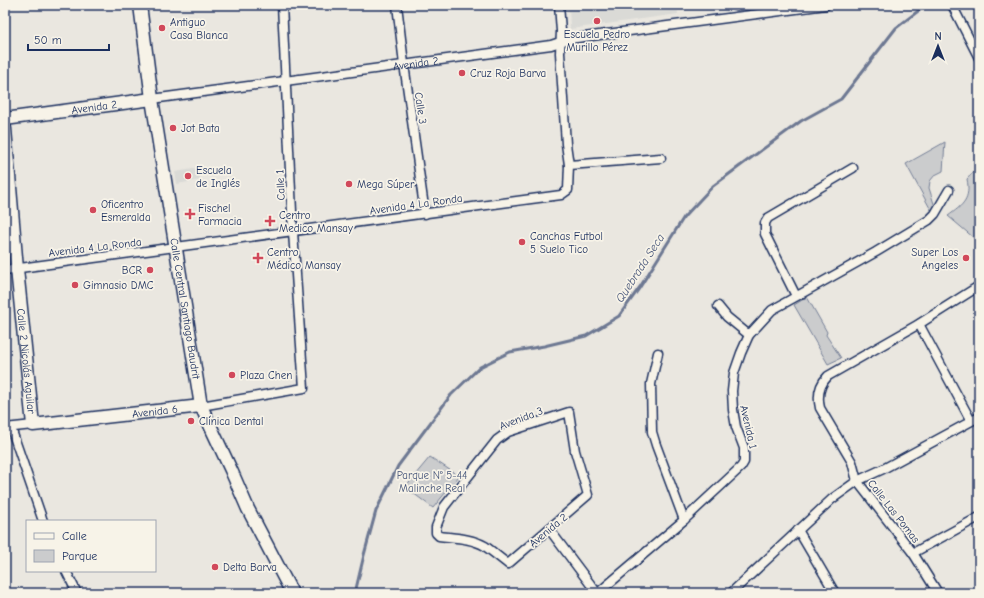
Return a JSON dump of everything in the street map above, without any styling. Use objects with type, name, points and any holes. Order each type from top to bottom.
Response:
[{"type":"main road","name":"Calle Central Santiago Baudrit","points":[[140,5],[152,99],[201,406],[248,509],[292,593]]},
{"type":"main road","name":"Avenida 2","points":[[5,119],[152,99]]},
{"type":"main road","name":"Calle 2 Nicolás Aguilar","points":[[5,129],[11,269],[33,425]]},
{"type":"main road","name":"Avenida 6","points":[[33,425],[201,406]]},
{"type":"street","name":"Calle 1","points":[[282,5],[293,232],[304,388]]},
{"type":"street","name":"Calle 3","points":[[397,5],[425,214]]},
{"type":"street","points":[[559,5],[561,31],[560,53],[566,144],[569,165],[661,158]]},
{"type":"street","name":"Avenida 2","points":[[152,99],[543,46],[569,39],[826,5]]},
{"type":"street","points":[[952,5],[979,58]]},
{"type":"street","name":"Avenida 4 La Ronda","points":[[11,269],[560,195],[568,190],[569,165]]},
{"type":"street","points":[[796,296],[765,234],[765,223],[768,218],[853,168]]},
{"type":"street","name":"Avenida 1","points":[[598,593],[684,520],[741,467],[744,462],[744,448],[736,427],[732,410],[732,391],[734,373],[749,335],[772,310],[876,252],[929,220],[935,214],[949,190]]},
{"type":"street","points":[[971,421],[919,324],[979,286]]},
{"type":"street","points":[[718,306],[726,317],[749,335]]},
{"type":"street","name":"Calle Las Pomas","points":[[919,324],[828,376],[822,382],[818,401],[820,408],[852,462],[857,481],[913,553],[938,593]]},
{"type":"street","points":[[658,353],[651,384],[652,432],[684,520]]},
{"type":"street","name":"Avenida 6","points":[[201,406],[304,388]]},
{"type":"street","name":"Avenida 2","points":[[508,564],[588,495],[575,451],[569,412]]},
{"type":"street","name":"Avenida 3","points":[[508,564],[484,546],[476,542],[466,539],[439,536],[436,533],[436,528],[444,507],[496,440],[508,432],[569,412]]},
{"type":"street","points":[[732,593],[832,499],[857,481],[883,469],[979,417]]},
{"type":"street","name":"Avenida 6","points":[[8,428],[33,425]]},
{"type":"street","points":[[8,428],[43,520]]},
{"type":"street","points":[[913,553],[979,517]]},
{"type":"street","points":[[549,529],[598,593]]},
{"type":"street","points":[[798,530],[835,593]]},
{"type":"street","points":[[66,572],[77,593]]},
{"type":"shaded area","name":"Escuela Pedro Murillo Pérez","points":[[569,5],[677,5],[678,14],[570,29]]},
{"type":"shaded area","name":"Escuela de Inglés","points":[[199,168],[200,180],[177,184],[175,172]]},
{"type":"green space","points":[[945,142],[943,171],[935,175],[930,181],[929,188],[935,207],[931,210],[906,164]]},
{"type":"green space","points":[[979,166],[979,231],[974,238],[948,216],[965,201],[968,192],[967,179]]},
{"type":"green space","points":[[807,297],[827,332],[826,335],[841,358],[828,364],[794,305]]},
{"type":"green space","name":"Parque N° 5-44 Malinche Real","points":[[430,457],[459,476],[433,508],[405,487]]},
{"type":"waterway","name":"Quebrada Seca","points":[[355,593],[376,511],[398,466],[451,395],[480,367],[510,352],[586,336],[619,316],[640,287],[684,217],[713,186],[801,121],[841,99],[896,28],[926,5]]},
{"type":"place","name":"Escuela Pedro Murillo Pérez","points":[[597,21]]},
{"type":"place","name":"Antiguo Casa Blanca","points":[[162,28]]},
{"type":"place","name":"Cruz Roja Barva","points":[[462,73]]},
{"type":"place","name":"Jot Bata","points":[[173,128]]},
{"type":"place","name":"Escuela de Inglés","points":[[188,176]]},
{"type":"place","name":"Mega Súper","points":[[349,184]]},
{"type":"place","name":"Oficentro Esmeralda","points":[[93,210]]},
{"type":"place","name":"Fischel Farmacia","points":[[190,214]]},
{"type":"place","name":"Centro Medico Mansay","points":[[270,221]]},
{"type":"place","name":"Canchas Futbol 5 Suelo Tico","points":[[522,242]]},
{"type":"place","name":"Centro Médico Mansay","points":[[258,258]]},
{"type":"place","name":"Super Los Angeles","points":[[966,258]]},
{"type":"place","name":"BCR","points":[[150,270]]},
{"type":"place","name":"Gimnasio DMC","points":[[75,285]]},
{"type":"place","name":"Plaza Chen","points":[[232,375]]},
{"type":"place","name":"Clínica Dental","points":[[191,421]]},
{"type":"place","name":"Delta Barva","points":[[215,567]]}]
